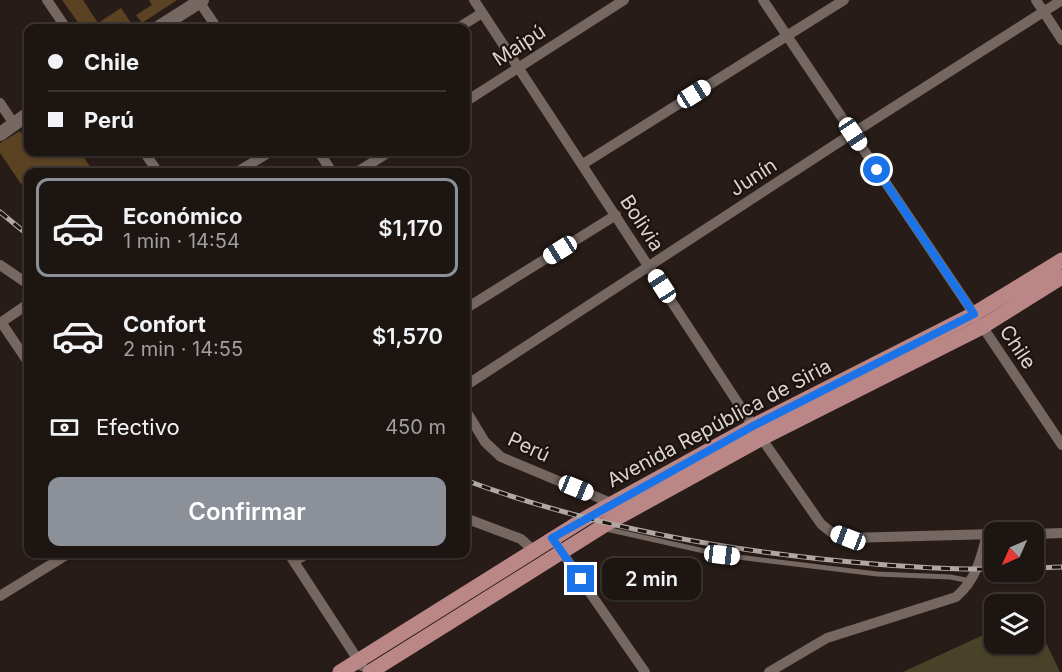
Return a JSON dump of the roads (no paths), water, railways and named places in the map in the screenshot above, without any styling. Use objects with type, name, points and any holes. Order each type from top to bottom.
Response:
[{"type":"main road","name":"Avenida República de Siria","points":[[978,320],[1062,260]]},
{"type":"main road","name":"Avenida República de Siria","points":[[365,668],[533,550],[614,503],[1062,277]]},
{"type":"main road","name":"Avenida República de Siria","points":[[340,672],[365,668],[563,552],[757,432]]},
{"type":"street","points":[[47,0],[63,24]]},
{"type":"street","name":"Bolivia","points":[[474,0],[757,432],[821,524],[831,532],[848,538],[984,534]]},
{"type":"street","name":"Maipú","points":[[470,99],[624,0]]},
{"type":"street","name":"Chile","points":[[763,0],[1062,445]]},
{"type":"street","points":[[583,164],[844,0]]},
{"type":"street","points":[[1036,0],[1062,40]]},
{"type":"street","name":"Junín","points":[[470,383],[1062,0]]},
{"type":"street","points":[[164,24],[200,1],[214,24]]},
{"type":"street","points":[[464,24],[482,13]]},
{"type":"street","points":[[0,103],[14,124]]},
{"type":"street","points":[[0,134],[24,117]]},
{"type":"street","points":[[244,168],[263,156]]},
{"type":"street","points":[[363,168],[383,156]]},
{"type":"street","points":[[470,306],[616,215]]},
{"type":"street","points":[[0,265],[24,281]]},
{"type":"street","points":[[24,307],[1,322],[24,356]]},
{"type":"street","name":"Perú","points":[[470,417],[485,442],[501,457],[614,503],[628,512]]},
{"type":"street","points":[[470,520],[521,539],[533,550]]},
{"type":"street","points":[[1044,534],[1062,533]]},
{"type":"street","points":[[552,538],[645,672]]},
{"type":"street","points":[[769,672],[827,638],[956,597],[971,582],[984,553]]},
{"type":"street","points":[[0,596],[62,558]]},
{"type":"street","points":[[293,558],[365,668]]},
{"type":"lane","points":[[602,528],[722,555],[877,574],[950,577],[971,582]]},
{"type":"railway","points":[[0,212],[24,232]]},
{"type":"railway","points":[[470,482],[552,509],[686,540],[821,559],[951,569],[984,569]]},
{"type":"railway","points":[[1044,568],[1062,567]]}]
